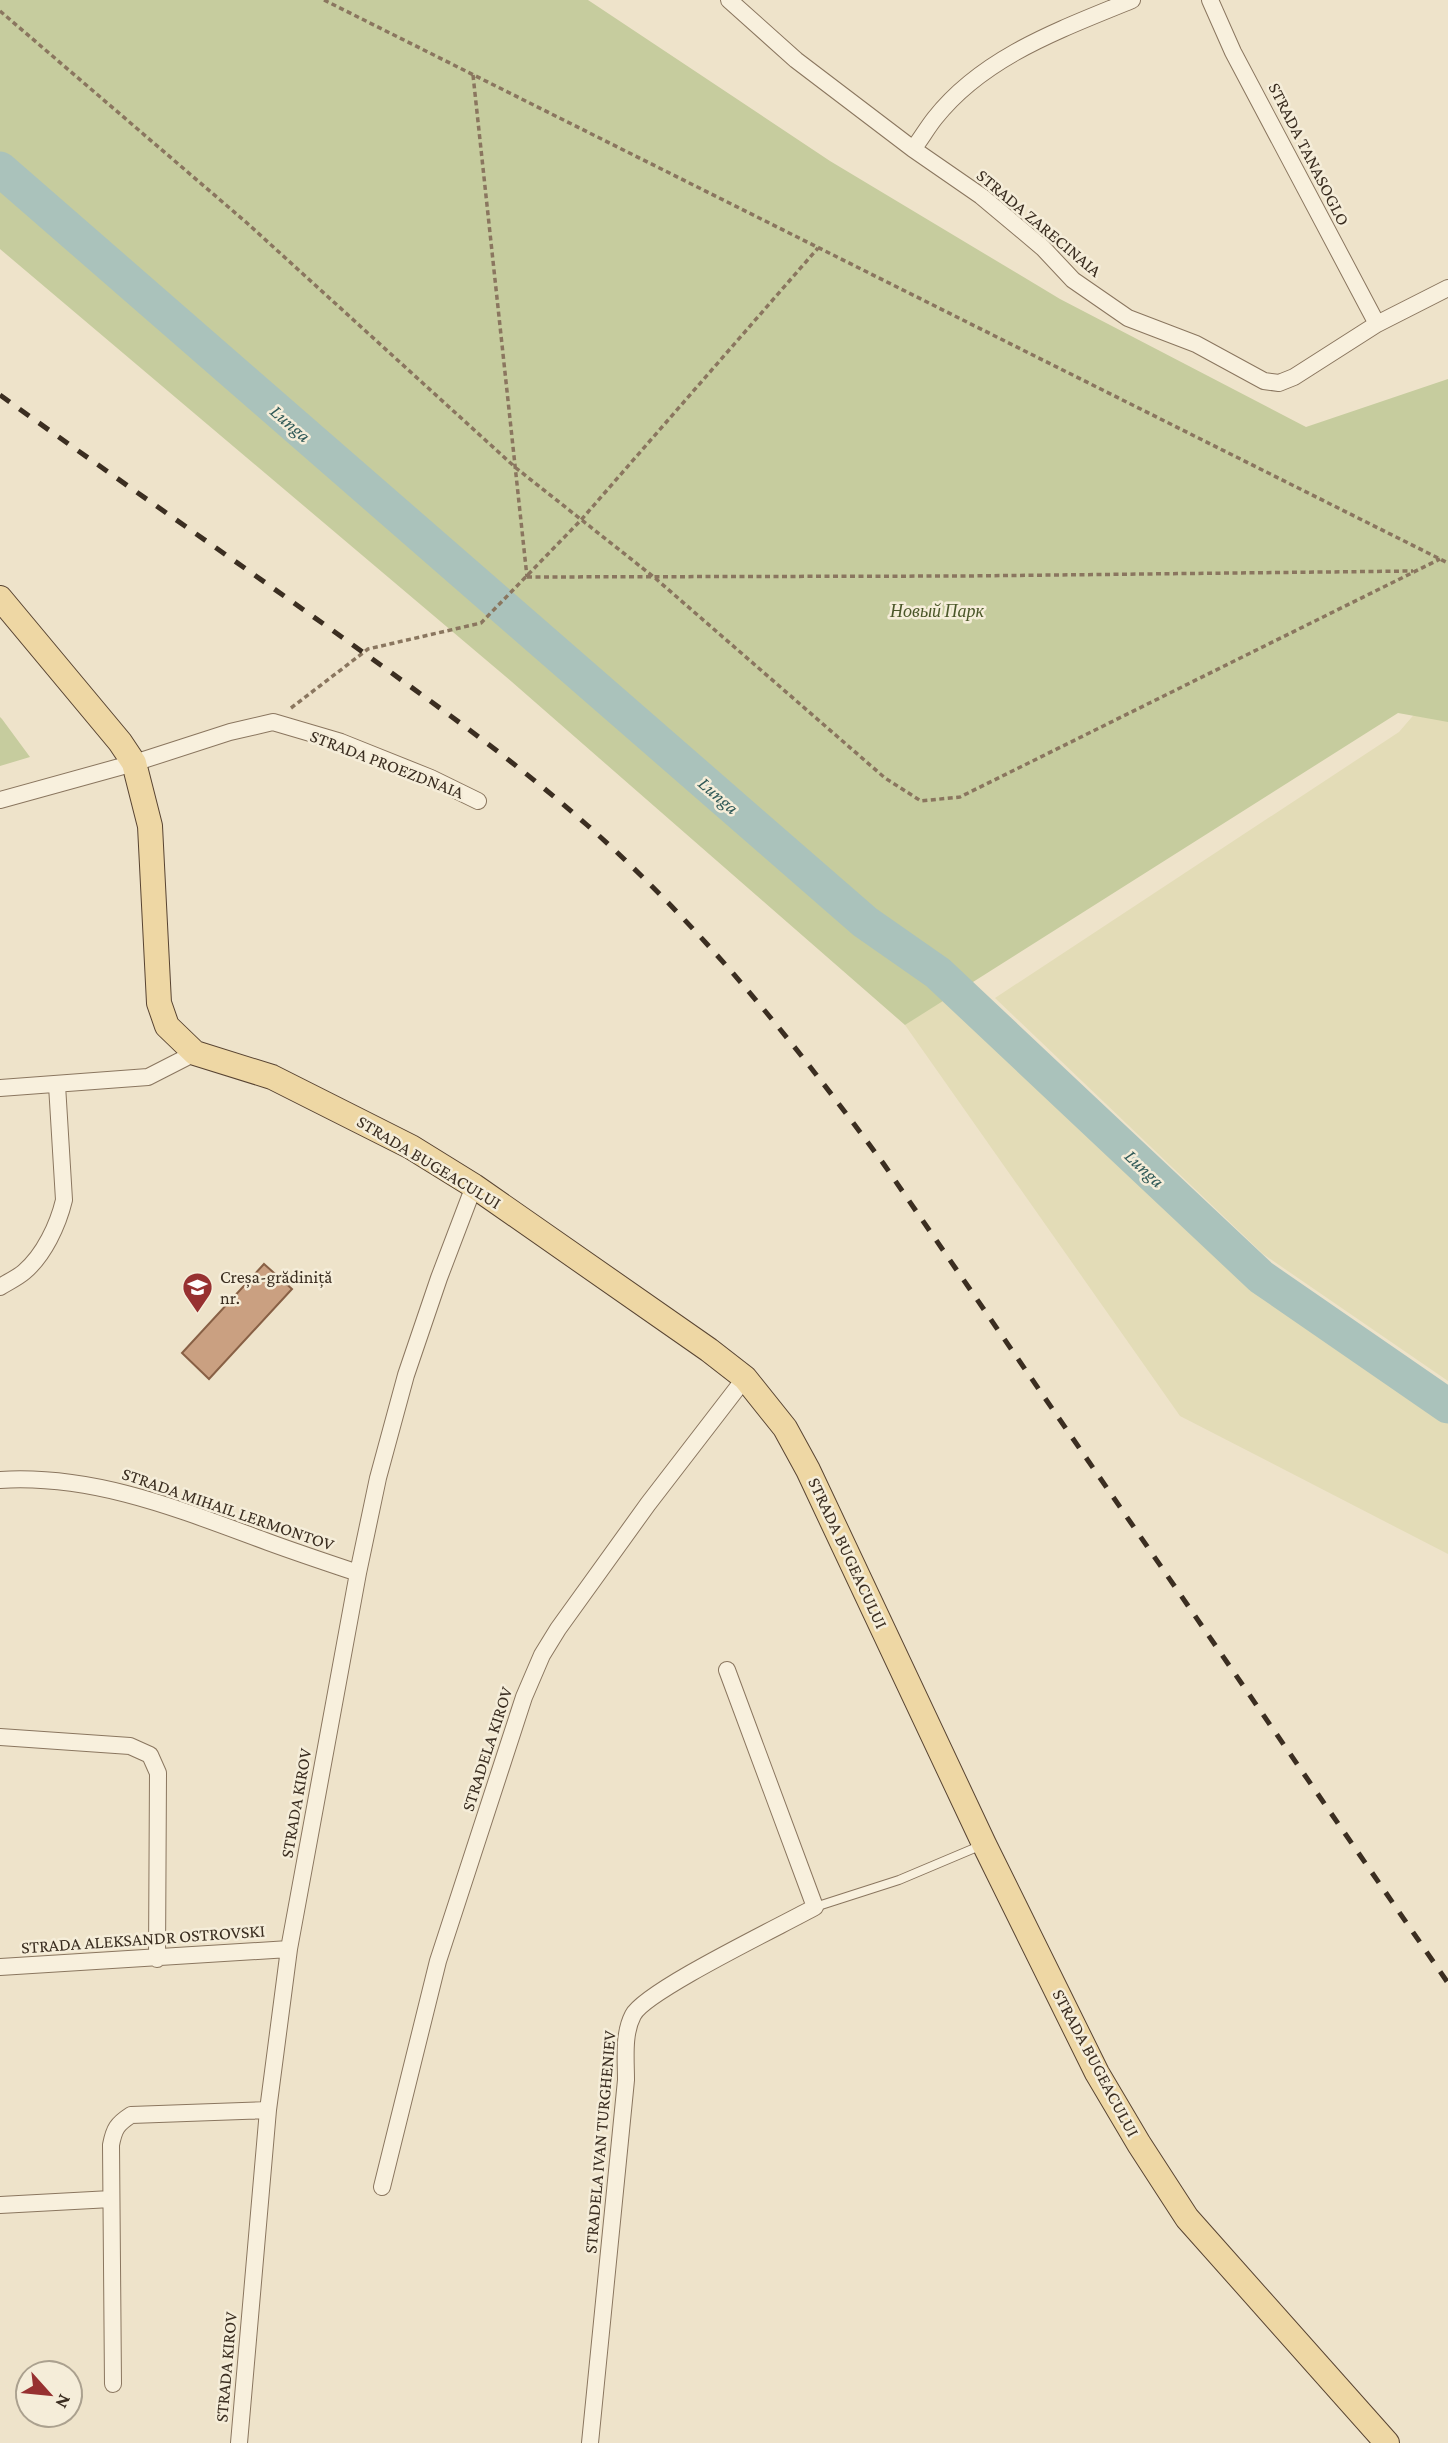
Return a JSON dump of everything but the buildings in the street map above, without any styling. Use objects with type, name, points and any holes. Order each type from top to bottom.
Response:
[{"type":"main road","points":[[0,598],[120,742],[134,763],[150,826],[159,1003],[167,1026],[195,1053]]},
{"type":"main road","name":"STRADA BUGEACULUI","points":[[195,1053],[272,1077],[411,1147],[474,1186],[681,1328],[745,1378],[785,1428],[808,1470],[984,1844],[1097,2073],[1139,2144],[1188,2218],[1387,2443]]},
{"type":"street","name":"STRADA ZARECINAIA","points":[[729,0],[796,60],[981,197],[1043,248],[1073,280],[1128,318],[1196,344],[1264,382],[1279,383],[1294,377],[1377,324]]},
{"type":"street","points":[[914,149],[936,117],[975,79],[1045,35],[1132,0]]},
{"type":"street","name":"STRADA TANASOGLO","points":[[1210,0],[1233,52],[1377,324]]},
{"type":"street","points":[[1377,324],[1448,288]]},
{"type":"street","name":"STRADA PROEZDNAIA","points":[[0,800],[134,763],[230,732],[273,722],[341,742],[431,778],[478,801]]},
{"type":"street","points":[[0,1088],[148,1077],[195,1053]]},
{"type":"street","points":[[0,1287],[25,1272],[44,1247],[59,1218],[64,1200],[57,1085]]},
{"type":"street","name":"STRADA KIROV","points":[[239,2443],[268,2110],[289,1949],[358,1573],[378,1478],[407,1375],[439,1278],[474,1186]]},
{"type":"street","name":"STRADELA KIROV","points":[[382,2187],[438,1961],[524,1696],[558,1629],[648,1504],[745,1378]]},
{"type":"street","name":"STRADA MIHAIL LERMONTOV","points":[[0,1480],[35,1478],[107,1488],[199,1516],[358,1573]]},
{"type":"street","points":[[727,1670],[815,1908]]},
{"type":"street","points":[[0,1737],[130,1746],[150,1755],[158,1773],[157,1959]]},
{"type":"street","name":"STRADELA IVAN TURGHENIEV","points":[[590,2443],[626,2080],[627,2036],[633,2014],[655,1993],[815,1908]]},
{"type":"street","name":"STRADA ALEKSANDR OSTROVSKI","points":[[0,1967],[289,1949]]},
{"type":"street","points":[[113,2384],[111,2145],[114,2129],[131,2115],[268,2110]]},
{"type":"street","points":[[0,2206],[111,2199]]},
{"type":"lane","points":[[815,1908],[899,1880],[984,1844]]},
{"type":"path","points":[[324,0],[1448,563]]},
{"type":"path","points":[[0,11],[247,223],[516,468],[654,578],[884,778],[921,801],[960,797],[1440,559]]},
{"type":"path","points":[[473,75],[527,577]]},
{"type":"path","points":[[273,722],[369,649],[481,623],[581,520],[818,248]]},
{"type":"path","points":[[527,577],[1415,571]]},
{"type":"shaded area","points":[[1448,675],[1448,1381],[1263,1254],[995,998],[1399,732]]},
{"type":"shaded area","points":[[956,990],[1245,1261],[1448,1404],[1448,1554],[1180,1416],[905,1025]]},
{"type":"green space","name":"Новый Парк","points":[[0,0],[588,0],[830,161],[1060,299],[1306,427],[1448,379],[1448,722],[1398,713],[905,1025],[505,676],[0,249]]},
{"type":"green space","points":[[0,717],[2,719],[30,757],[0,766]]},
{"type":"waterway","name":"Lunga","points":[[0,169],[865,922],[938,973],[1261,1277],[1448,1406]]},
{"type":"railway","points":[[0,395],[357,648],[503,756],[587,825],[669,903],[707,944],[815,1073],[883,1163],[1448,1983]]},
{"type":"place","name":"Creșa-grădiniță nr.","points":[[197,1314]]}]
